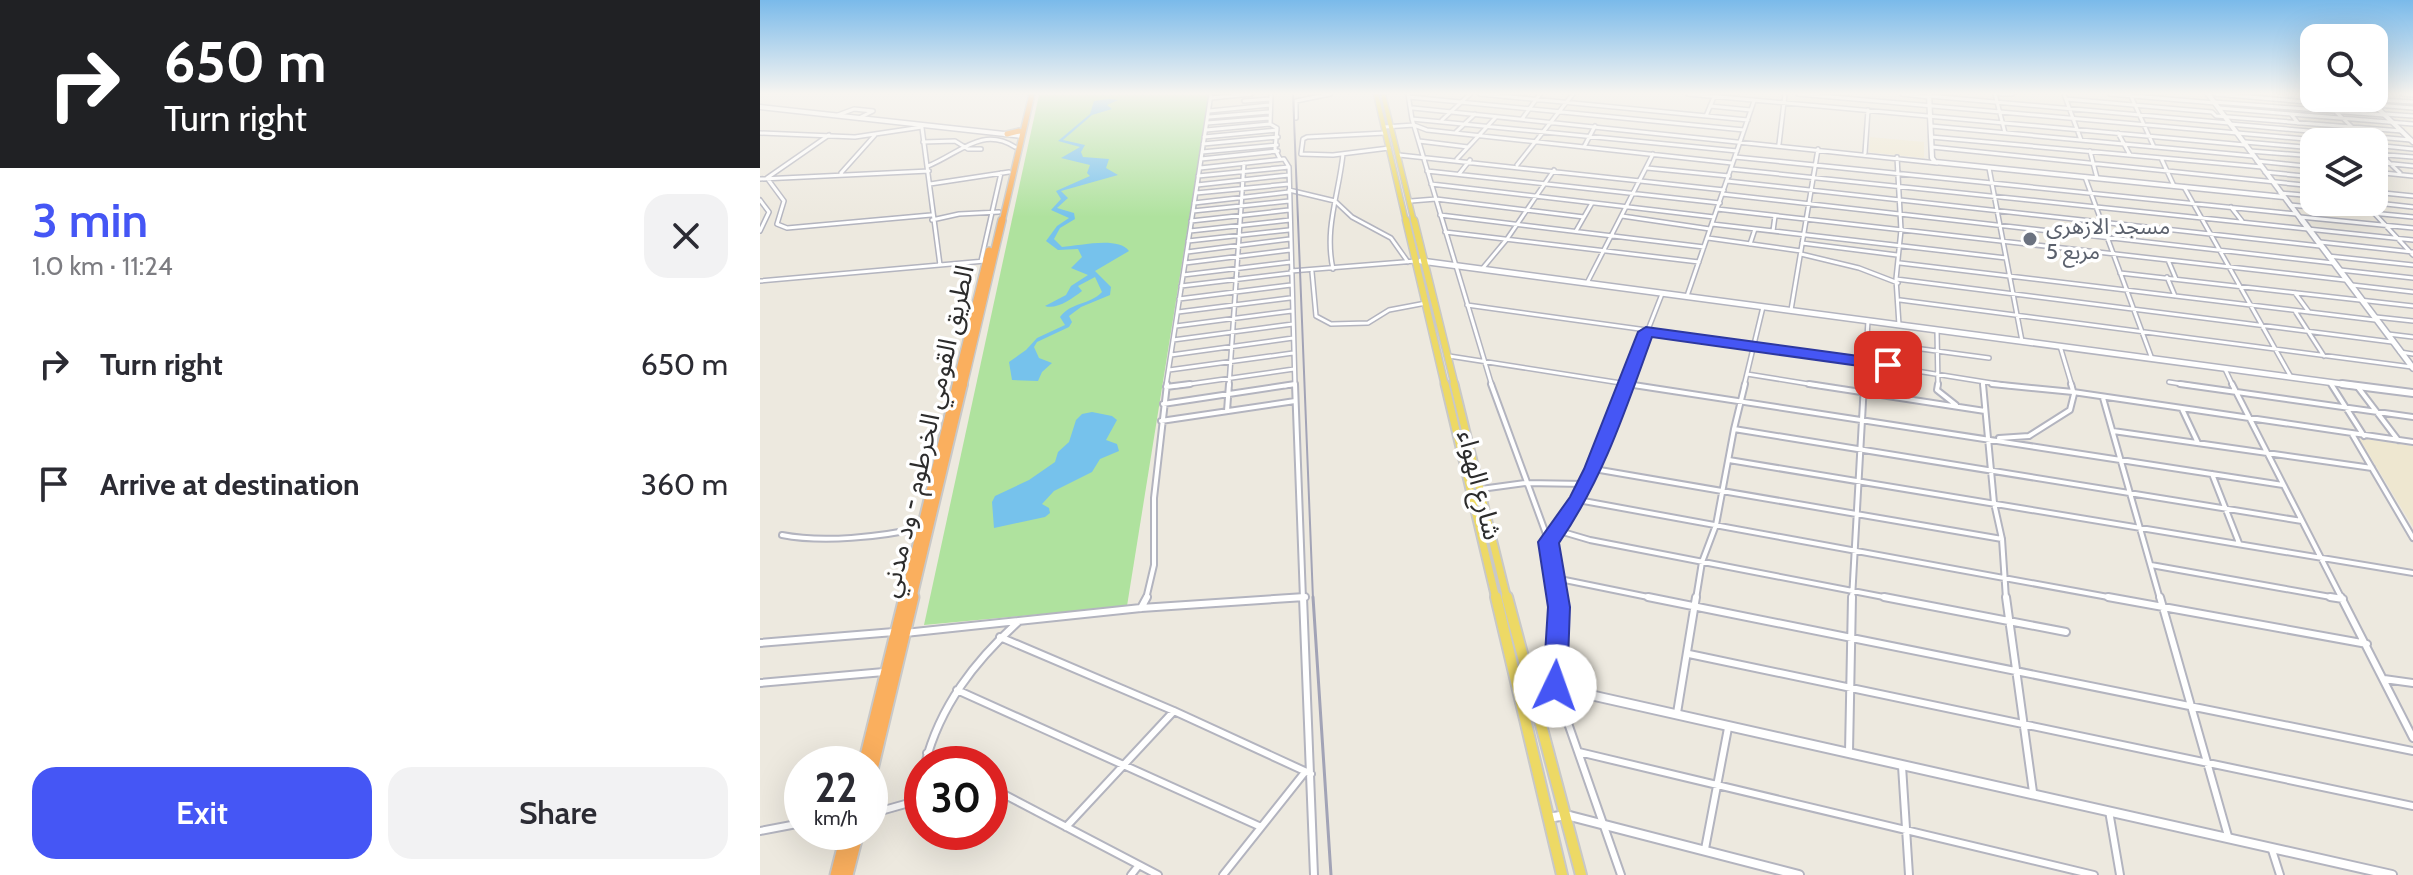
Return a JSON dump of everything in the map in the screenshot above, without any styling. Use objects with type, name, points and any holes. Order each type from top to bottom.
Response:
[{"type":"highway","name":"الطريق القومي الخرطوم - ود مدني","points":[[868,746],[886,672],[900,632],[1005,172],[1019,135]]},
{"type":"highway","name":"الطريق القومي الخرطوم - ود مدني","points":[[877,746],[922,527],[1019,135]]},
{"type":"highway","points":[[836,875],[842,850]]},
{"type":"highway","points":[[847,875],[853,850]]},
{"type":"main road","name":"شارع الهواء","points":[[1388,135],[1562,875]]},
{"type":"main road","name":"شارع الهواء","points":[[1390,135],[1399,155],[1411,201],[1416,261],[1449,356],[1528,681],[1581,875]]},
{"type":"street","points":[[823,135],[837,135]]},
{"type":"street","points":[[767,178],[829,135]]},
{"type":"street","points":[[838,174],[875,135]]},
{"type":"street","points":[[922,135],[940,265]]},
{"type":"street","points":[[1141,608],[1150,590],[1154,565],[1154,498],[1161,421],[1204,137],[1227,135]]},
{"type":"street","points":[[1338,135],[1303,139],[1301,153],[1304,156],[1343,154],[1389,148]]},
{"type":"street","points":[[1417,135],[1483,359],[1525,483],[1549,542],[1559,607],[1555,686],[1621,875]]},
{"type":"street","points":[[1470,135],[1732,163]]},
{"type":"street","points":[[1517,165],[1541,135]]},
{"type":"street","points":[[1576,135],[1737,151]]},
{"type":"street","points":[[1679,135],[1989,168],[2300,196]]},
{"type":"street","points":[[1687,296],[1743,135]]},
{"type":"street","points":[[1779,145],[1780,135]]},
{"type":"street","points":[[1865,153],[1866,135]]},
{"type":"street","points":[[1994,135],[1996,153]]},
{"type":"street","points":[[2027,135],[2154,147],[2300,155]]},
{"type":"street","points":[[2079,135],[2081,140]]},
{"type":"street","points":[[2119,135],[2130,155]]},
{"type":"street","points":[[2137,135],[2300,144]]},
{"type":"street","points":[[2238,135],[2413,368]]},
{"type":"street","points":[[2250,135],[2300,142]]},
{"type":"street","points":[[760,179],[928,169],[979,138],[994,136],[1015,147]]},
{"type":"street","points":[[1457,159],[1479,136]]},
{"type":"street","points":[[1584,147],[1589,136]]},
{"type":"street","points":[[2041,136],[2046,147]]},
{"type":"street","points":[[2149,136],[2154,147]]},
{"type":"street","points":[[1203,144],[1278,137],[1280,159]]},
{"type":"street","points":[[1939,163],[1933,160],[1931,137],[2161,158],[2300,175]]},
{"type":"street","points":[[2388,138],[2412,139]]},
{"type":"street","points":[[2074,139],[2078,150]]},
{"type":"street","points":[[923,142],[955,141],[965,148],[981,149]]},
{"type":"street","points":[[1419,141],[1468,147]]},
{"type":"street","points":[[1202,152],[1277,145]]},
{"type":"street","points":[[1669,156],[1675,145]]},
{"type":"street","points":[[1932,147],[2300,185]]},
{"type":"street","points":[[1791,310],[1818,149]]},
{"type":"street","points":[[2183,149],[2190,161]]},
{"type":"street","points":[[2388,149],[2413,149]]},
{"type":"street","points":[[1201,159],[1278,151]]},
{"type":"street","points":[[2090,151],[2097,178]]},
{"type":"street","points":[[1333,270],[1328,247],[1343,154]]},
{"type":"street","points":[[1587,283],[1653,154]]},
{"type":"street","points":[[1399,155],[1517,165],[1808,204],[2333,263]]},
{"type":"street","points":[[2388,155],[2413,157]]},
{"type":"street","points":[[1897,156],[1901,230],[1897,255],[1900,263],[1897,281],[1899,325]]},
{"type":"street","points":[[1735,157],[2413,228]]},
{"type":"street","points":[[2161,158],[2174,186]]},
{"type":"street","points":[[1200,168],[1280,159],[1286,159],[1289,167],[1291,298],[1314,875]]},
{"type":"street","points":[[1458,174],[1470,160]]},
{"type":"street","points":[[2257,161],[2300,166]]},
{"type":"street","points":[[1227,411],[1244,163]]},
{"type":"street","points":[[2389,164],[2413,166]]},
{"type":"street","points":[[2389,164],[2401,175]]},
{"type":"street","points":[[1198,176],[1289,167]]},
{"type":"street","points":[[1646,168],[1899,200],[2412,253]]},
{"type":"street","points":[[1989,168],[2022,341]]},
{"type":"street","points":[[1731,169],[2413,240]]},
{"type":"street","points":[[1482,269],[1519,223],[1554,170]]},
{"type":"street","points":[[1863,170],[1863,183]]},
{"type":"street","points":[[1427,171],[1720,203]]},
{"type":"street","points":[[930,184],[1005,172]]},
{"type":"street","points":[[2388,174],[2413,176]]},
{"type":"street","points":[[1197,185],[1289,175]]},
{"type":"street","points":[[2085,177],[2152,359]]},
{"type":"street","points":[[767,178],[784,201],[777,223],[784,227],[995,213]]},
{"type":"street","points":[[1196,193],[1289,184]]},
{"type":"street","points":[[1431,184],[1714,217]]},
{"type":"street","points":[[2184,187],[2291,377]]},
{"type":"street","points":[[1194,203],[1289,191],[1335,201],[1352,217],[1391,238],[1416,261]]},
{"type":"street","points":[[2388,193],[2413,196]]},
{"type":"street","points":[[1411,201],[1436,199],[1584,217]]},
{"type":"street","points":[[760,200],[769,212],[760,231]]},
{"type":"street","points":[[1193,211],[1289,201]]},
{"type":"street","points":[[1576,231],[1592,203]]},
{"type":"street","points":[[2388,204],[2413,207]]},
{"type":"street","points":[[2290,205],[2300,206]]},
{"type":"street","points":[[2231,207],[2243,222]]},
{"type":"street","points":[[1717,209],[2229,267],[2413,292]]},
{"type":"street","points":[[1191,221],[1290,210]]},
{"type":"street","points":[[2388,214],[2413,217]]},
{"type":"street","points":[[1440,215],[1704,247]]},
{"type":"street","points":[[1621,216],[2006,258]]},
{"type":"street","points":[[1773,231],[1775,216]]},
{"type":"street","points":[[2377,216],[2412,253]]},
{"type":"street","points":[[1190,231],[1290,220]]},
{"type":"street","points":[[1750,244],[1755,229]]},
{"type":"street","points":[[1188,241],[1290,230]]},
{"type":"street","points":[[1445,232],[1699,262]]},
{"type":"street","points":[[1707,238],[1801,252],[1897,281],[2392,342]]},
{"type":"street","points":[[1187,252],[1290,239]]},
{"type":"street","points":[[1802,243],[1897,255]]},
{"type":"street","points":[[1185,263],[1291,250]]},
{"type":"street","points":[[2327,256],[2413,265]]},
{"type":"street","points":[[760,281],[987,260]]},
{"type":"street","points":[[2168,260],[2176,279]]},
{"type":"street","points":[[1181,286],[1416,261],[2413,393]]},
{"type":"street","points":[[1183,275],[1291,262]]},
{"type":"street","points":[[1900,263],[2295,311],[2413,321]]},
{"type":"street","points":[[2338,270],[2413,278]]},
{"type":"street","points":[[1312,272],[1316,316],[1331,324],[1368,323],[1389,310],[1426,303]]},
{"type":"street","points":[[2120,273],[2413,306]]},
{"type":"street","points":[[2167,277],[2175,296]]},
{"type":"street","points":[[1179,299],[1291,285]]},
{"type":"street","points":[[1549,542],[1578,500],[1594,469],[1662,293]]},
{"type":"street","points":[[2295,293],[2309,312]]},
{"type":"street","points":[[1178,312],[1291,298]]},
{"type":"street","points":[[1900,300],[2413,368]]},
{"type":"street","points":[[1467,305],[2413,442]]},
{"type":"street","points":[[1677,713],[1702,562],[1716,525],[1734,429],[1763,307]]},
{"type":"street","points":[[1176,326],[1292,311]]},
{"type":"street","points":[[2295,311],[2324,356]]},
{"type":"street","points":[[1849,752],[1852,591],[1863,449],[1868,321]]},
{"type":"street","points":[[1173,340],[1293,324]]},
{"type":"street","points":[[1937,330],[1940,374],[1937,390],[1958,407]]},
{"type":"street","points":[[2385,334],[2413,337]]},
{"type":"street","points":[[1171,355],[1293,338]]},
{"type":"street","points":[[1868,342],[1989,358]]},
{"type":"street","points":[[1987,438],[2029,436],[2066,415],[2074,401],[2060,346]]},
{"type":"street","points":[[2400,352],[2413,354]]},
{"type":"street","points":[[1169,370],[1294,353]]},
{"type":"street","points":[[1449,356],[2283,485]]},
{"type":"street","points":[[2224,368],[2413,738]]},
{"type":"street","points":[[1166,387],[1294,369]]},
{"type":"street","points":[[1747,374],[1985,411]]},
{"type":"street","points":[[1983,382],[1994,503],[2002,539],[2002,578],[2007,620],[2033,794]]},
{"type":"street","points":[[2169,382],[2413,417]]},
{"type":"street","points":[[2330,382],[2364,436]]},
{"type":"street","points":[[1163,404],[1295,384]]},
{"type":"street","points":[[2357,386],[2398,440]]},
{"type":"street","points":[[2103,397],[2229,838]]},
{"type":"street","points":[[1161,421],[1295,401]]},
{"type":"street","points":[[2182,409],[2198,443]]},
{"type":"street","points":[[1734,429],[2302,521]]},
{"type":"street","points":[[2112,431],[2372,468]]},
{"type":"street","points":[[2352,434],[2413,538]]},
{"type":"street","points":[[1729,460],[2140,525],[2413,573]]},
{"type":"street","points":[[1594,469],[2002,539]]},
{"type":"street","points":[[2212,474],[2239,543]]},
{"type":"street","points":[[1481,489],[1525,483],[1585,484]]},
{"type":"street","points":[[1578,500],[2367,644]]},
{"type":"street","points":[[782,535],[806,540],[858,535],[874,538],[922,527]]},
{"type":"street","points":[[1556,530],[1590,540],[2066,632]]},
{"type":"street","points":[[2151,565],[2343,599]]},
{"type":"street","points":[[1555,578],[2413,751]]},
{"type":"street","points":[[760,643],[1141,608],[1305,597]]},
{"type":"street","points":[[929,746],[939,718],[957,690],[1000,637],[1019,621]]},
{"type":"street","points":[[1000,637],[1174,711],[1308,773]]},
{"type":"street","points":[[1689,654],[2207,760],[2413,806]]},
{"type":"street","points":[[760,683],[886,672]]},
{"type":"street","points":[[2384,679],[2413,683]]},
{"type":"street","points":[[1528,681],[2229,838],[2355,871],[2392,875]]},
{"type":"street","points":[[957,690],[1261,827]]},
{"type":"street","points":[[1066,827],[1174,711]]},
{"type":"street","points":[[1705,851],[1728,725]]},
{"type":"street","points":[[1578,752],[2094,875]]},
{"type":"street","points":[[1902,764],[1909,875]]},
{"type":"street","points":[[1223,875],[1308,773]]},
{"type":"street","points":[[1008,796],[1158,875]]},
{"type":"street","points":[[2109,811],[2120,875]]},
{"type":"street","points":[[1548,818],[1566,815],[1799,875]]},
{"type":"street","points":[[760,831],[784,826]]},
{"type":"street","points":[[2271,848],[2280,875]]},
{"type":"street","points":[[1131,875],[1139,865]]},
{"type":"shaded area","points":[[1870,137],[1924,142],[1924,158],[1869,152]]},
{"type":"shaded area","points":[[2359,438],[2413,446],[2413,527]]},
{"type":"green space","points":[[1030,135],[1203,135],[1127,606],[924,625]]},
{"type":"water","points":[[1069,135],[1063,140],[1085,145],[1081,152],[1083,157],[1109,159],[1106,168],[1118,175],[1061,191],[1068,198],[1057,208],[1074,213],[1075,219],[1060,228],[1054,239],[1062,247],[1107,243],[1124,246],[1129,251],[1095,271],[1111,287],[1110,295],[1081,307],[1069,316],[1072,322],[1069,327],[1037,342],[1034,347],[1039,358],[1052,363],[1038,381],[1012,380],[1009,362],[1037,338],[1065,325],[1060,317],[1064,312],[1102,292],[1095,277],[1078,286],[1082,291],[1069,300],[1059,305],[1045,306],[1066,295],[1071,286],[1088,275],[1071,268],[1082,257],[1078,249],[1058,250],[1046,241],[1057,226],[1069,218],[1051,210],[1061,199],[1056,191],[1090,176],[1087,173],[1090,165],[1061,158],[1080,147],[1058,141]]},
{"type":"water","points":[[1092,412],[1117,420],[1106,440],[1117,444],[1119,451],[1100,459],[1092,472],[1054,491],[1042,504],[1049,508],[1050,513],[1045,517],[994,528],[992,502],[995,496],[1029,480],[1055,462],[1058,452],[1069,442],[1076,420],[1082,414]]},
{"type":"railway","points":[[1295,135],[1313,599]]},
{"type":"railway","points":[[1313,597],[1331,875]]},
{"type":"place","name":"مسجد الازهري مربع 5","points":[[2030,239]]},
{"type":"route","points":[[1555,686],[1559,607],[1549,542],[1578,500],[1594,469],[1646,332],[1888,365]]}]
